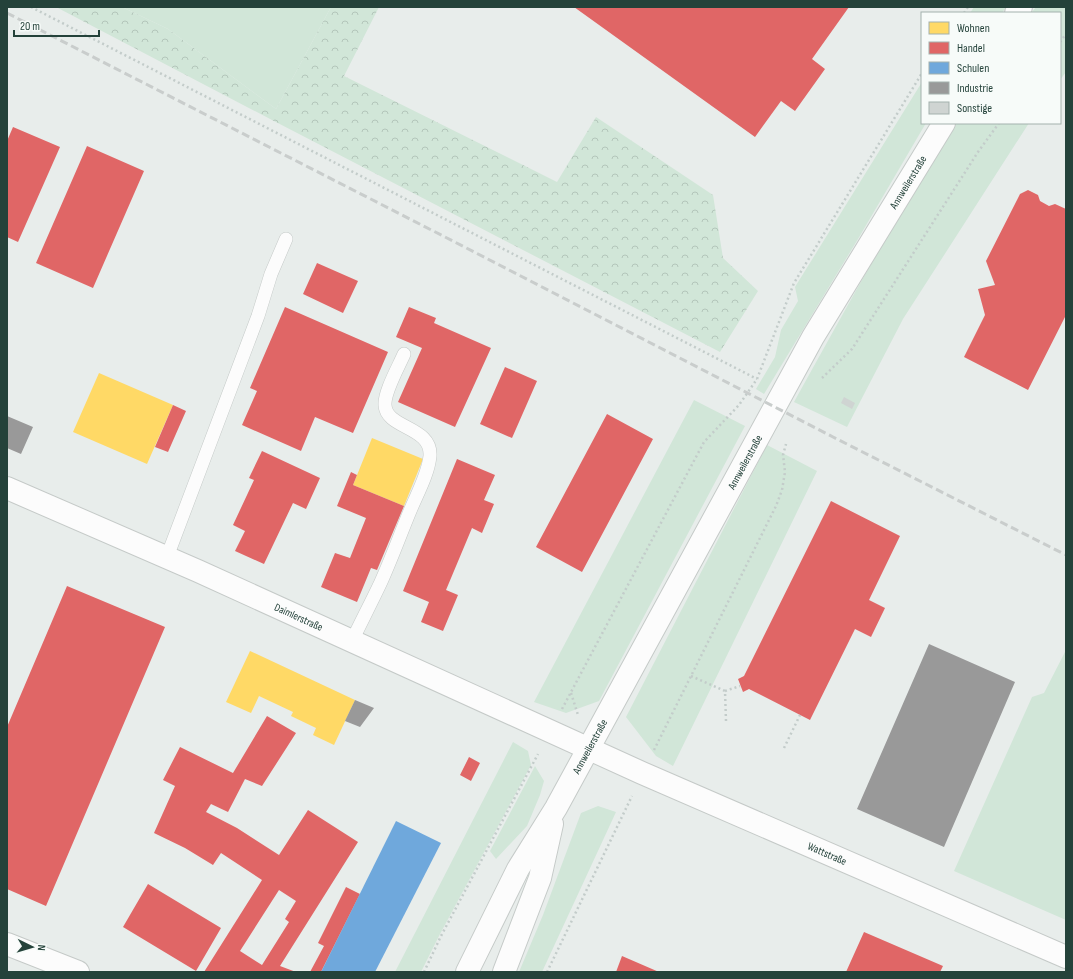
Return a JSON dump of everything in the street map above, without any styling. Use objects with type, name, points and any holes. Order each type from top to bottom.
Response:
[{"type":"street","name":"Annweilerstraße","points":[[467,972],[518,869],[556,808],[812,337],[943,124]]},
{"type":"street","name":"Daimlerstraße","points":[[7,488],[167,557],[588,748]]},
{"type":"street","name":"Wattstraße","points":[[588,748],[642,773],[1066,957]]},
{"type":"street","name":"Annweilerstraße","points":[[504,972],[540,878],[556,808]]},
{"type":"street","points":[[7,944],[78,972]]},
{"type":"lane","points":[[167,557],[258,316],[271,274],[286,239]]},
{"type":"lane","points":[[352,641],[380,584],[426,472],[430,455],[428,444],[424,438],[396,421],[387,413],[385,406],[385,399],[389,388],[404,354]]},
{"type":"path","points":[[31,7],[757,379]]},
{"type":"path","points":[[570,692],[704,442],[739,406],[757,379],[794,282],[921,75]]},
{"type":"path","points":[[822,378],[852,349],[978,152],[998,124]]},
{"type":"path","points":[[547,972],[642,773],[776,506],[782,490],[786,472],[783,455],[788,438]]},
{"type":"path","points":[[691,676],[725,691],[740,686]]},
{"type":"path","points":[[725,691],[726,721]]},
{"type":"path","points":[[784,748],[800,715]]},
{"type":"path","points":[[424,972],[441,936],[550,732]]},
{"type":"green space","points":[[56,7],[122,7],[168,29],[276,109],[331,7],[379,7],[344,76],[557,182],[596,117],[713,195],[723,258],[758,291],[720,352]]},
{"type":"green space","points":[[122,7],[331,7],[276,109],[168,29]]},
{"type":"green space","points":[[974,7],[1006,7],[1003,12],[971,12]]},
{"type":"green space","points":[[1036,7],[1066,7],[1066,72],[1061,79],[1061,12],[1032,12]]},
{"type":"green space","points":[[921,84],[921,124],[925,124],[764,394],[756,389],[775,357],[781,330],[798,301],[795,287]]},
{"type":"green space","points":[[956,124],[1028,124],[903,319],[847,427],[794,402],[893,226]]},
{"type":"green space","points":[[694,400],[745,426],[599,701],[566,713],[534,702]]},
{"type":"green space","points":[[767,445],[817,471],[673,766],[656,756],[626,717]]},
{"type":"green space","points":[[1066,650],[1066,920],[954,871],[1032,697],[1044,693]]},
{"type":"green space","points":[[513,742],[528,751],[531,765],[421,972],[395,972]]},
{"type":"green space","points":[[535,766],[544,781],[540,795],[527,826],[496,859],[490,851]]},
{"type":"green space","points":[[598,806],[616,812],[542,972],[519,972],[543,915],[581,813]]},
{"type":"building: Wohnen","points":[[99,373],[173,405],[147,464],[73,432]]},
{"type":"building: Wohnen","points":[[372,438],[423,459],[404,506],[353,485]]},
{"type":"building: Wohnen","points":[[250,651],[355,700],[334,745],[313,735],[316,728],[291,716],[293,712],[259,696],[251,713],[226,702]]},
{"type":"building: Handel","points":[[574,7],[849,7],[812,59],[825,69],[795,111],[781,101],[755,137]]},
{"type":"building: Handel","points":[[13,127],[60,147],[18,242],[7,237],[7,141]]},
{"type":"building: Handel","points":[[87,146],[144,171],[93,288],[36,263]]},
{"type":"building: Handel","points":[[1028,190],[1038,195],[1040,201],[1049,206],[1055,204],[1066,209],[1066,315],[1028,390],[964,357],[985,315],[978,289],[995,285],[986,261],[1020,194]]},
{"type":"building: Handel","points":[[317,263],[358,281],[343,313],[303,294]]},
{"type":"building: Handel","points":[[285,307],[388,352],[353,433],[315,417],[301,451],[242,425],[257,391],[250,388]]},
{"type":"building: Handel","points":[[409,307],[436,318],[434,323],[491,348],[455,427],[398,402],[422,348],[396,337]]},
{"type":"building: Handel","points":[[505,367],[537,381],[512,438],[480,424]]},
{"type":"building: Handel","points":[[173,405],[186,411],[168,452],[155,447]]},
{"type":"building: Handel","points":[[607,414],[653,439],[582,572],[536,547]]},
{"type":"building: Handel","points":[[262,451],[320,478],[306,509],[293,503],[264,564],[235,551],[245,531],[233,525],[254,480],[249,478]]},
{"type":"building: Handel","points":[[457,459],[495,475],[484,500],[494,504],[482,533],[472,528],[446,590],[458,595],[443,631],[421,622],[429,602],[403,591]]},
{"type":"building: Handel","points":[[351,472],[357,475],[353,485],[404,506],[377,570],[371,568],[357,602],[321,587],[335,553],[350,558],[366,518],[337,506]]},
{"type":"building: Handel","points":[[831,501],[900,536],[869,600],[885,608],[871,637],[855,629],[810,720],[749,689],[743,692],[738,679],[744,676]]},
{"type":"building: Handel","points":[[67,586],[165,627],[46,906],[7,889],[7,727]]},
{"type":"building: Handel","points":[[267,716],[296,733],[262,786],[245,779],[228,812],[211,804],[206,812],[237,828],[279,855],[308,810],[358,842],[280,966],[296,972],[204,972],[262,880],[221,853],[213,865],[185,848],[154,833],[175,786],[163,780],[180,747],[233,773]],"holes":[[[279,890],[296,901],[285,919],[289,922],[262,965],[240,951]]]},
{"type":"building: Handel","points":[[469,757],[480,763],[471,781],[460,775]]},
{"type":"building: Handel","points":[[148,884],[221,928],[196,971],[123,927]]},
{"type":"building: Handel","points":[[346,887],[360,894],[321,972],[310,972],[324,946],[318,943]]},
{"type":"building: Handel","points":[[864,932],[943,966],[940,972],[846,972]]},
{"type":"building: Handel","points":[[622,956],[659,972],[616,972]]},
{"type":"building: Schulen","points":[[396,821],[441,843],[375,972],[321,972]]},
{"type":"building: Industrie","points":[[7,416],[33,427],[21,454],[7,448]]},
{"type":"building: Industrie","points":[[929,644],[1015,682],[944,847],[857,809]]},
{"type":"building: Industrie","points":[[355,700],[374,708],[360,727],[345,721]]},
{"type":"building: Sonstige","points":[[844,397],[855,403],[852,409],[841,403]]},
{"type":"railway","points":[[7,13],[1066,555]]}]
